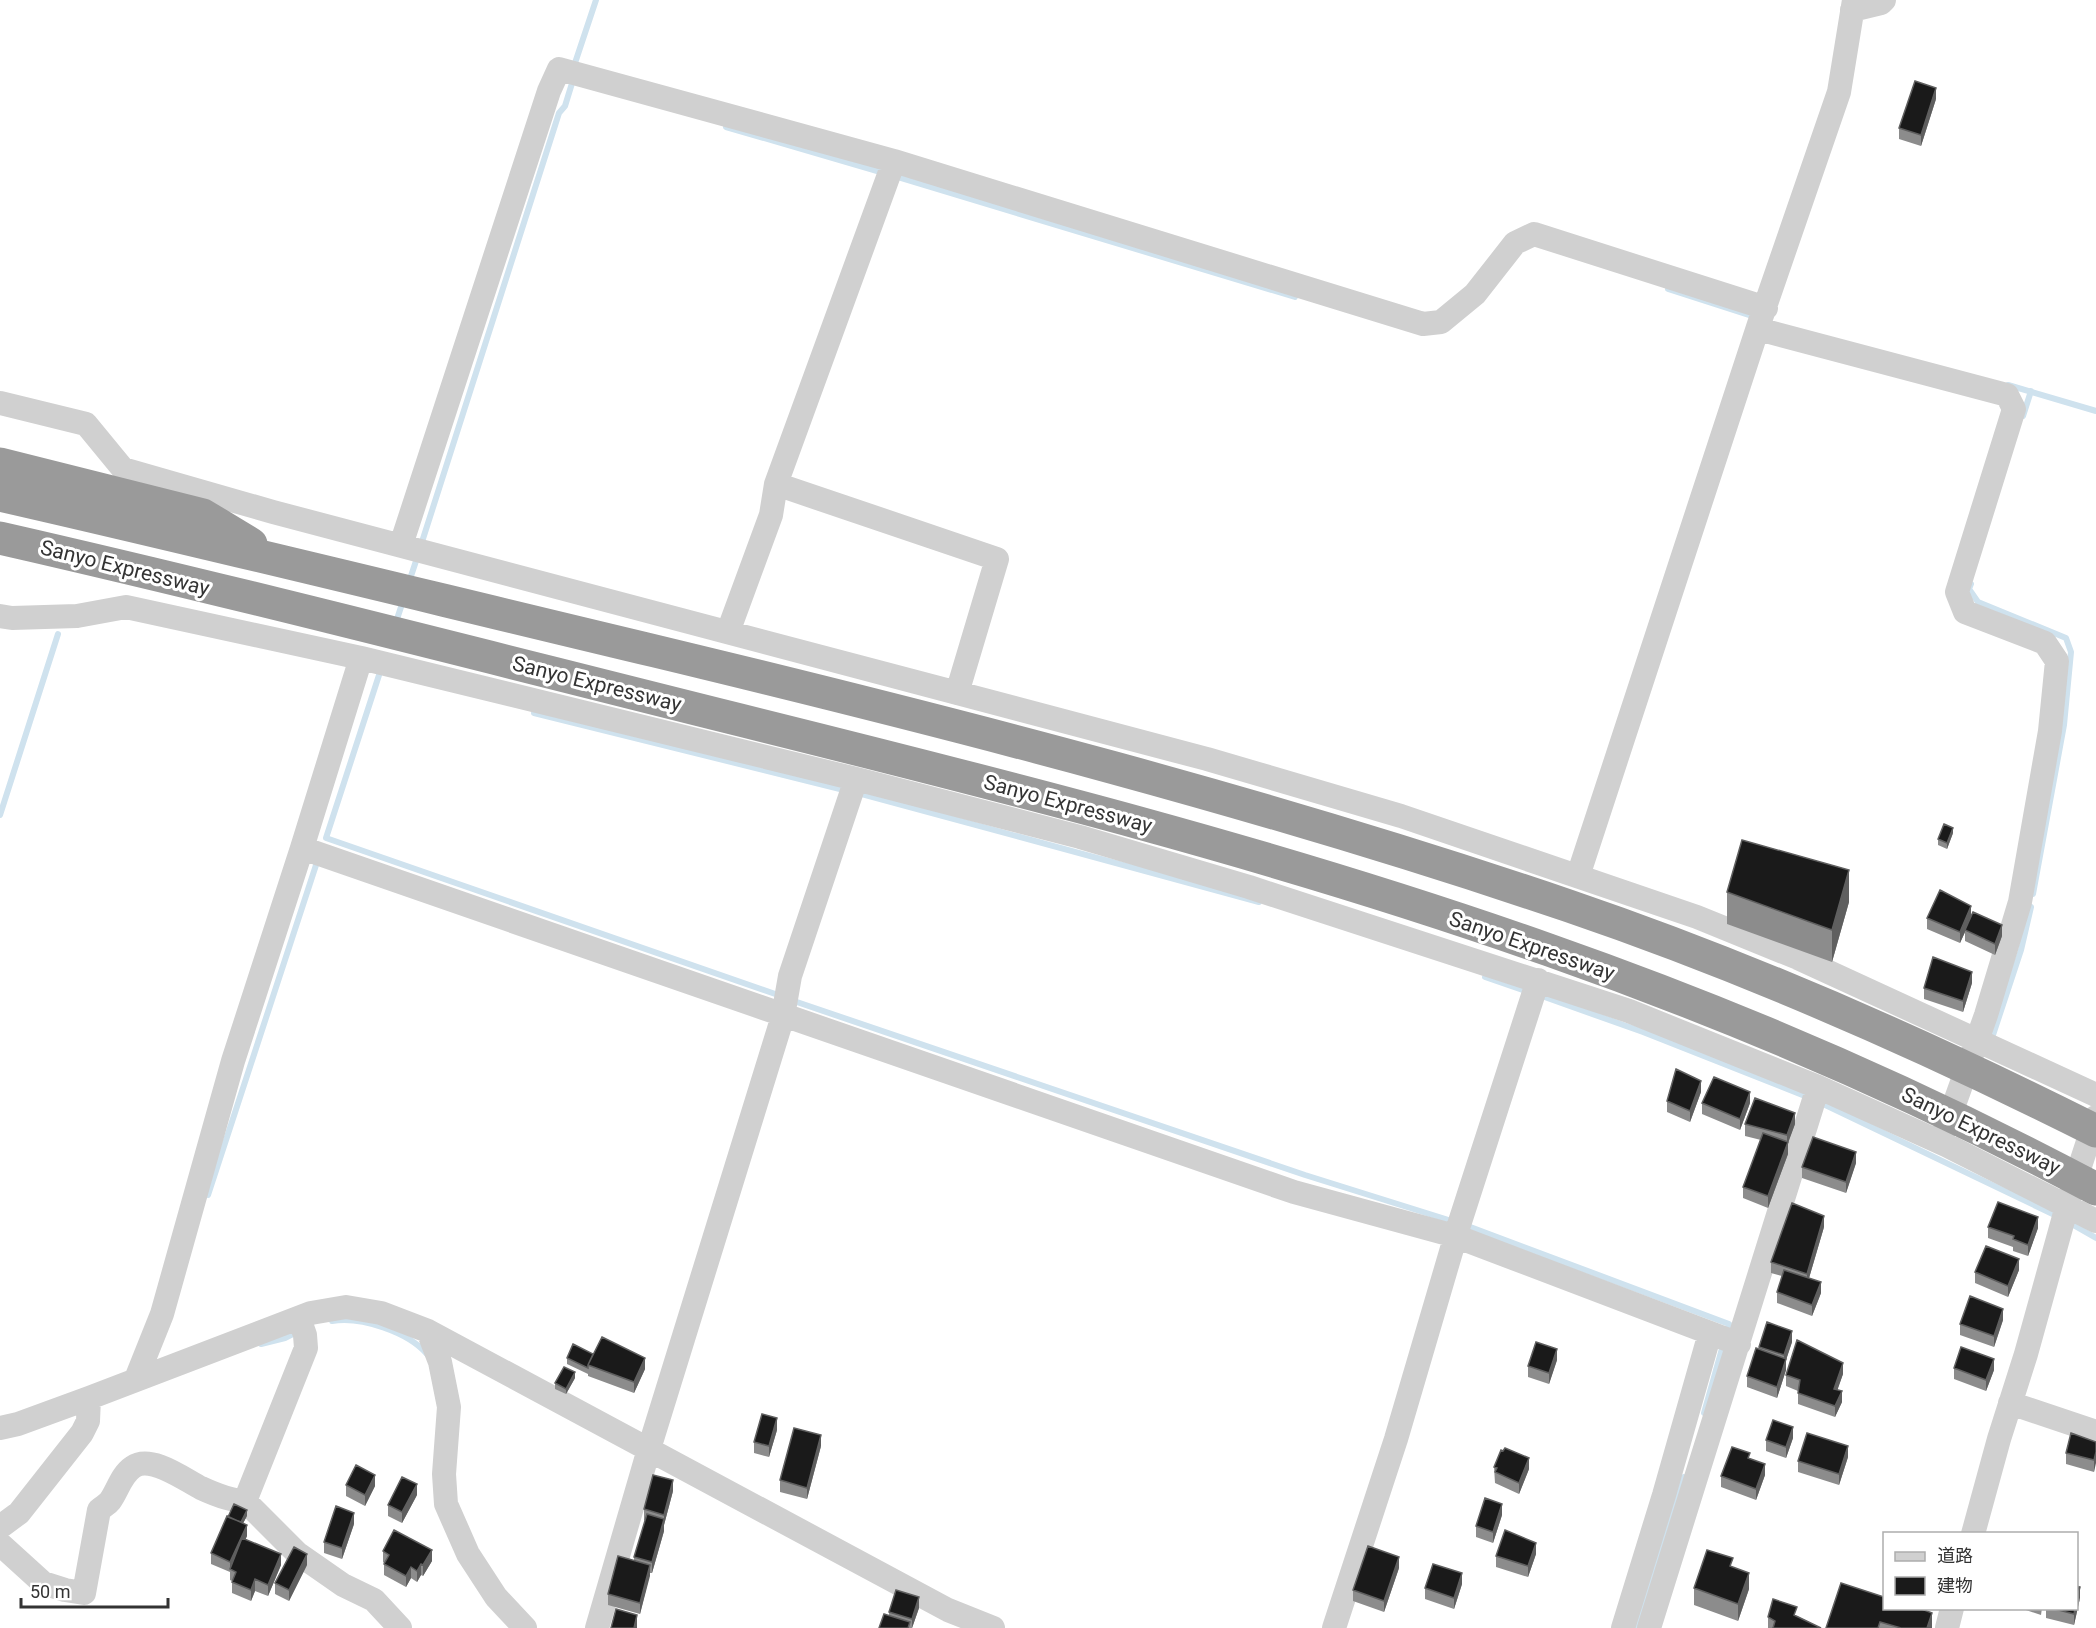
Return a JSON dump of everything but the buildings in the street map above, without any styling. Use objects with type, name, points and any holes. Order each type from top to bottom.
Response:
[{"type":"highway","points":[[0,464],[86,500]]},
{"type":"highway","name":"Sanyo Expressway","points":[[0,495],[86,500],[276,560],[789,683],[1047,750],[1337,830],[1572,907],[1736,968],[1902,1040],[2096,1131]]},
{"type":"highway","name":"Sanyo Expressway","points":[[0,538],[1025,792],[1299,869],[1548,950],[1719,1013],[1869,1076],[2096,1188]]},
{"type":"highway","points":[[0,545],[72,554]]},
{"type":"street","points":[[1578,876],[1839,92],[1853,5],[1881,3],[1884,0]]},
{"type":"street","points":[[414,549],[549,92],[559,69],[575,72],[891,171],[1423,324],[1441,322],[1475,294],[1515,243],[1534,234],[1762,319],[2007,395],[2014,409],[1957,592],[1965,612],[2045,643],[2057,661],[2050,731],[2020,902],[1987,1044],[1947,1146]]},
{"type":"street","points":[[728,632],[771,515],[776,484],[891,171]]},
{"type":"street","points":[[0,403],[86,424],[123,469],[414,549],[1218,762],[1401,816],[1738,933],[1798,958],[2096,1095]]},
{"type":"street","points":[[776,484],[998,559],[957,693]]},
{"type":"street","points":[[0,616],[12,618],[77,616],[126,608],[376,661],[853,788],[1080,837],[1250,887],[1535,989],[1629,1011],[1815,1095],[1947,1146],[2064,1216],[2096,1221]]},
{"type":"street","points":[[136,1380],[162,1314],[232,1061],[315,852],[376,661]]},
{"type":"street","points":[[597,1628],[649,1449],[785,1005],[790,976],[853,788]]},
{"type":"street","points":[[315,852],[785,1005],[1294,1192],[1458,1228],[1724,1338]]},
{"type":"street","points":[[1334,1628],[1396,1439],[1458,1228],[1535,989]]},
{"type":"street","points":[[1623,1628],[1664,1495],[1815,1095]]},
{"type":"street","points":[[1973,1532],[2064,1216],[2096,1117]]},
{"type":"street","points":[[0,1428],[18,1424],[136,1380],[301,1325],[311,1313],[346,1307],[381,1313],[428,1331],[948,1610],[993,1628]]},
{"type":"street","points":[[245,1501],[306,1348],[301,1325]]},
{"type":"street","points":[[428,1331],[440,1362],[449,1407],[444,1474],[446,1504],[468,1554],[496,1597],[525,1628]]},
{"type":"street","points":[[1649,1628],[1724,1338]]},
{"type":"street","points":[[0,1527],[19,1513],[82,1433],[88,1421],[89,1398]]},
{"type":"street","points":[[2010,1403],[2096,1432]]},
{"type":"street","points":[[0,1544],[43,1583],[84,1593],[99,1510],[109,1502],[125,1473],[136,1464],[148,1463],[168,1469],[202,1489],[236,1501],[245,1501],[297,1553],[343,1586],[374,1600],[400,1628]]},
{"type":"street","points":[[1947,1628],[1952,1610]]},
{"type":"waterway","points":[[574,66],[596,0]]},
{"type":"waterway","points":[[421,545],[559,113],[565,106],[573,80]]},
{"type":"waterway","points":[[726,127],[884,173]]},
{"type":"waterway","points":[[894,176],[1295,297]]},
{"type":"waterway","points":[[1668,289],[1755,317]]},
{"type":"waterway","points":[[2008,385],[2096,411]]},
{"type":"waterway","points":[[2023,416],[2031,391]]},
{"type":"waterway","points":[[409,582],[418,555]]},
{"type":"waterway","points":[[1971,584],[1969,589],[1978,602],[2066,638],[2071,652],[2064,725],[2033,894]]},
{"type":"waterway","points":[[396,622],[403,601]]},
{"type":"waterway","points":[[0,815],[58,634]]},
{"type":"waterway","points":[[381,669],[326,838],[781,996]]},
{"type":"waterway","points":[[534,713],[848,791]]},
{"type":"waterway","points":[[858,793],[1259,902]]},
{"type":"waterway","points":[[208,1195],[318,859]]},
{"type":"waterway","points":[[1991,1041],[2021,950],[2031,907]]},
{"type":"waterway","points":[[1485,977],[1529,992]]},
{"type":"waterway","points":[[1539,995],[1643,1032],[1810,1098]]},
{"type":"waterway","points":[[791,1000],[1305,1175],[1455,1222]]},
{"type":"waterway","points":[[1819,1102],[2059,1217]]},
{"type":"waterway","points":[[2068,1222],[2096,1238]]},
{"type":"waterway","points":[[1465,1225],[1729,1324],[1726,1335]]},
{"type":"waterway","points":[[332,1321],[356,1321],[383,1327],[408,1339],[427,1354]]},
{"type":"waterway","points":[[261,1344],[285,1338],[297,1332]]},
{"type":"waterway","points":[[1704,1413],[1723,1345]]},
{"type":"waterway","points":[[1636,1628],[1684,1477]]}]
